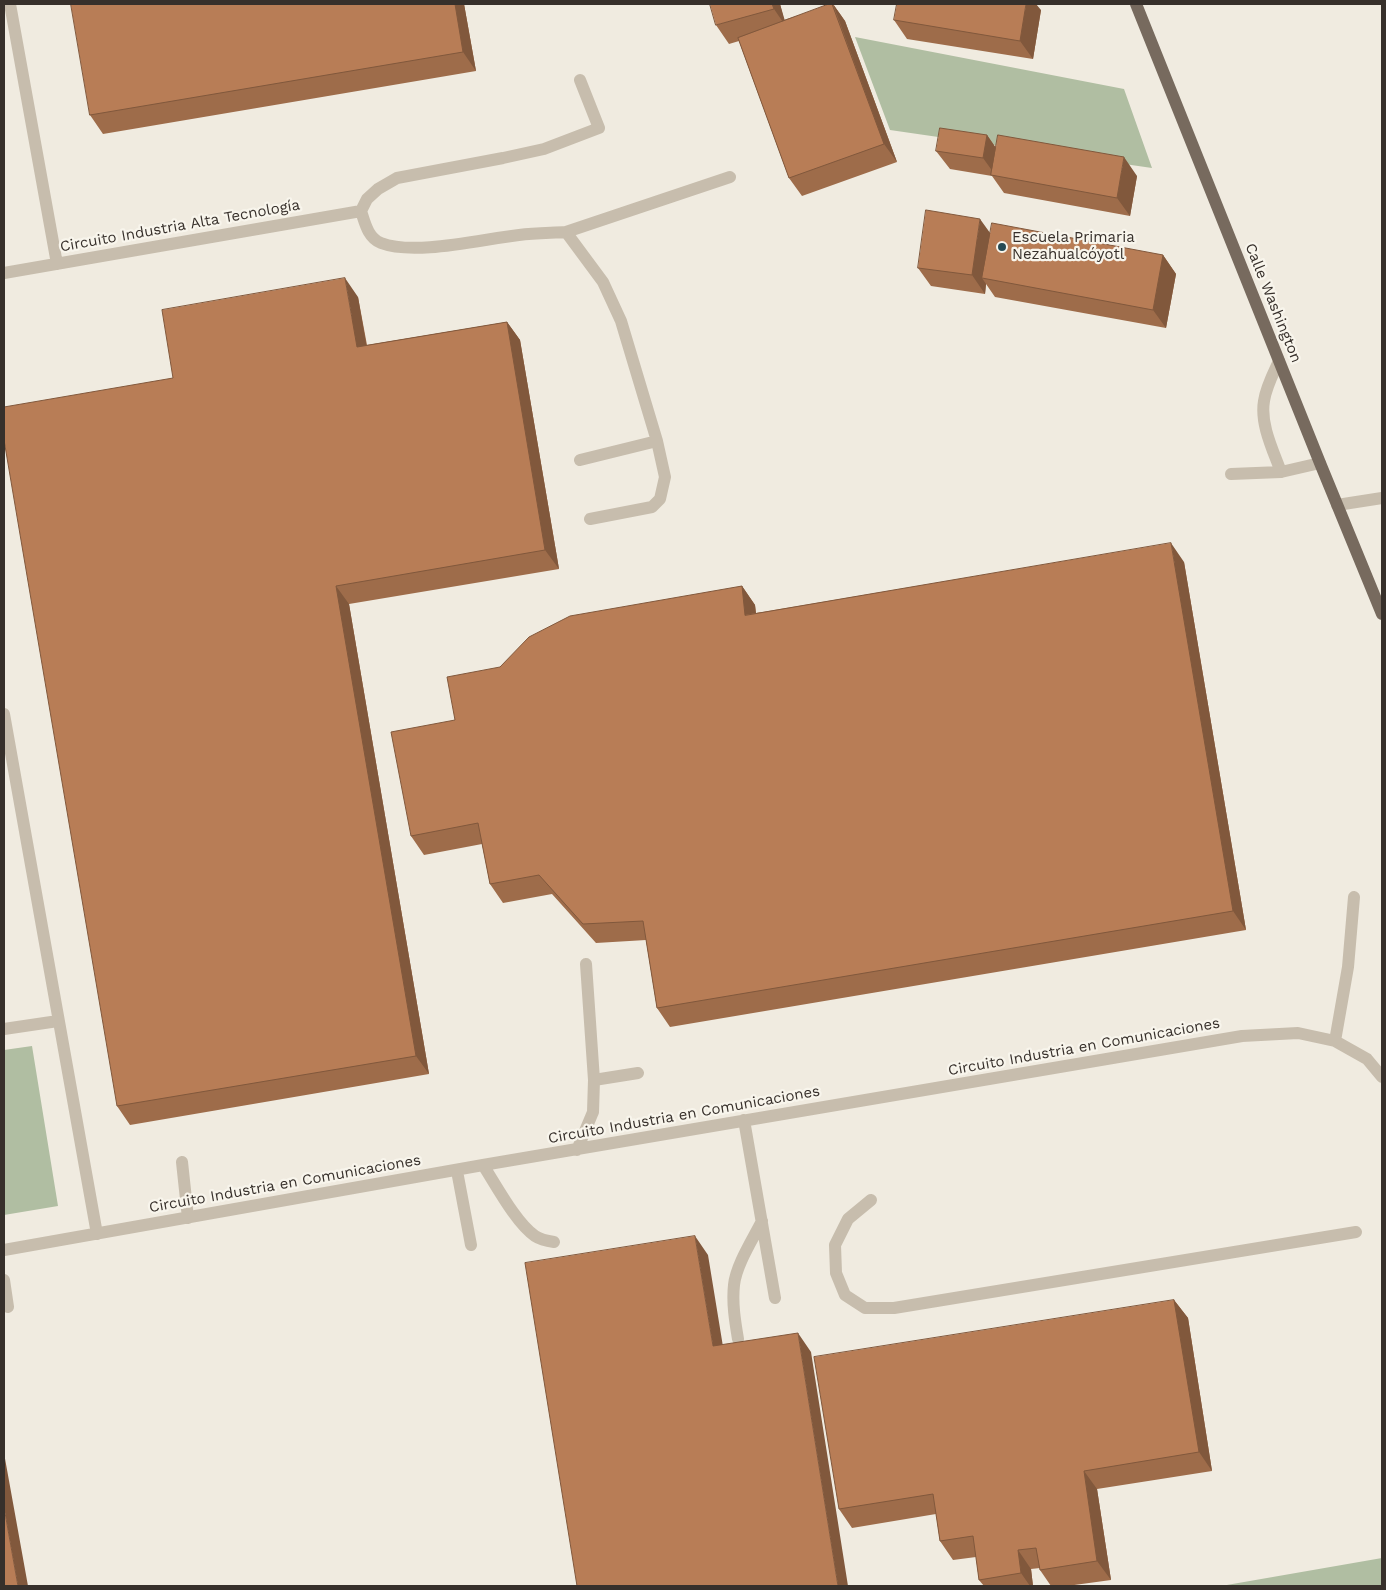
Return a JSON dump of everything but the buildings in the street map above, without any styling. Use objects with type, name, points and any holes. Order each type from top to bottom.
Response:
[{"type":"main road","name":"Calle Washington","points":[[1136,4],[1382,614]]},
{"type":"street","points":[[10,4],[57,264]]},
{"type":"street","points":[[580,80],[599,128],[536,151],[397,178],[378,189],[367,199],[361,211],[369,233],[380,242],[402,246],[432,247],[520,234],[566,232],[730,177]]},
{"type":"street","name":"Circuito Industria Alta Tecnología","points":[[4,273],[361,211]]},
{"type":"street","points":[[566,232],[603,282],[621,321],[657,441],[665,478],[660,499],[652,508],[590,519]]},
{"type":"street","points":[[1279,361],[1266,390],[1263,413],[1265,427],[1282,472]]},
{"type":"street","points":[[580,460],[657,441]]},
{"type":"street","points":[[1231,474],[1282,472],[1320,463]]},
{"type":"street","points":[[1337,505],[1382,498]]},
{"type":"street","points":[[4,714],[6,739],[97,1234]]},
{"type":"street","points":[[1335,1041],[1348,967],[1354,897]]},
{"type":"street","points":[[577,1150],[592,1112],[594,1080],[586,964]]},
{"type":"street","points":[[4,1029],[58,1021]]},
{"type":"street","name":"Circuito Industria en Comunicaciones","points":[[4,1250],[483,1165],[1242,1036],[1298,1033],[1335,1041],[1367,1059],[1382,1077]]},
{"type":"street","points":[[594,1080],[638,1073]]},
{"type":"street","points":[[744,1120],[775,1298]]},
{"type":"street","points":[[182,1162],[188,1218]]},
{"type":"street","points":[[483,1165],[520,1220],[534,1235],[554,1242]]},
{"type":"street","points":[[457,1171],[471,1245]]},
{"type":"street","points":[[871,1200],[848,1219],[835,1245],[836,1273],[845,1295],[866,1308],[894,1308],[1356,1232]]},
{"type":"street","points":[[738,1339],[733,1308],[734,1283],[762,1220]]},
{"type":"street","points":[[4,1280],[8,1307]]},
{"type":"green space","points":[[855,37],[1124,89],[1152,168],[890,130]]},
{"type":"green space","points":[[32,1046],[58,1206],[4,1215],[4,1050]]},
{"type":"green space","points":[[1382,1558],[1382,1586],[1221,1586]]},
{"type":"place","name":"Escuela Primaria Nezahualcóyotl","points":[[1002,247]]}]
